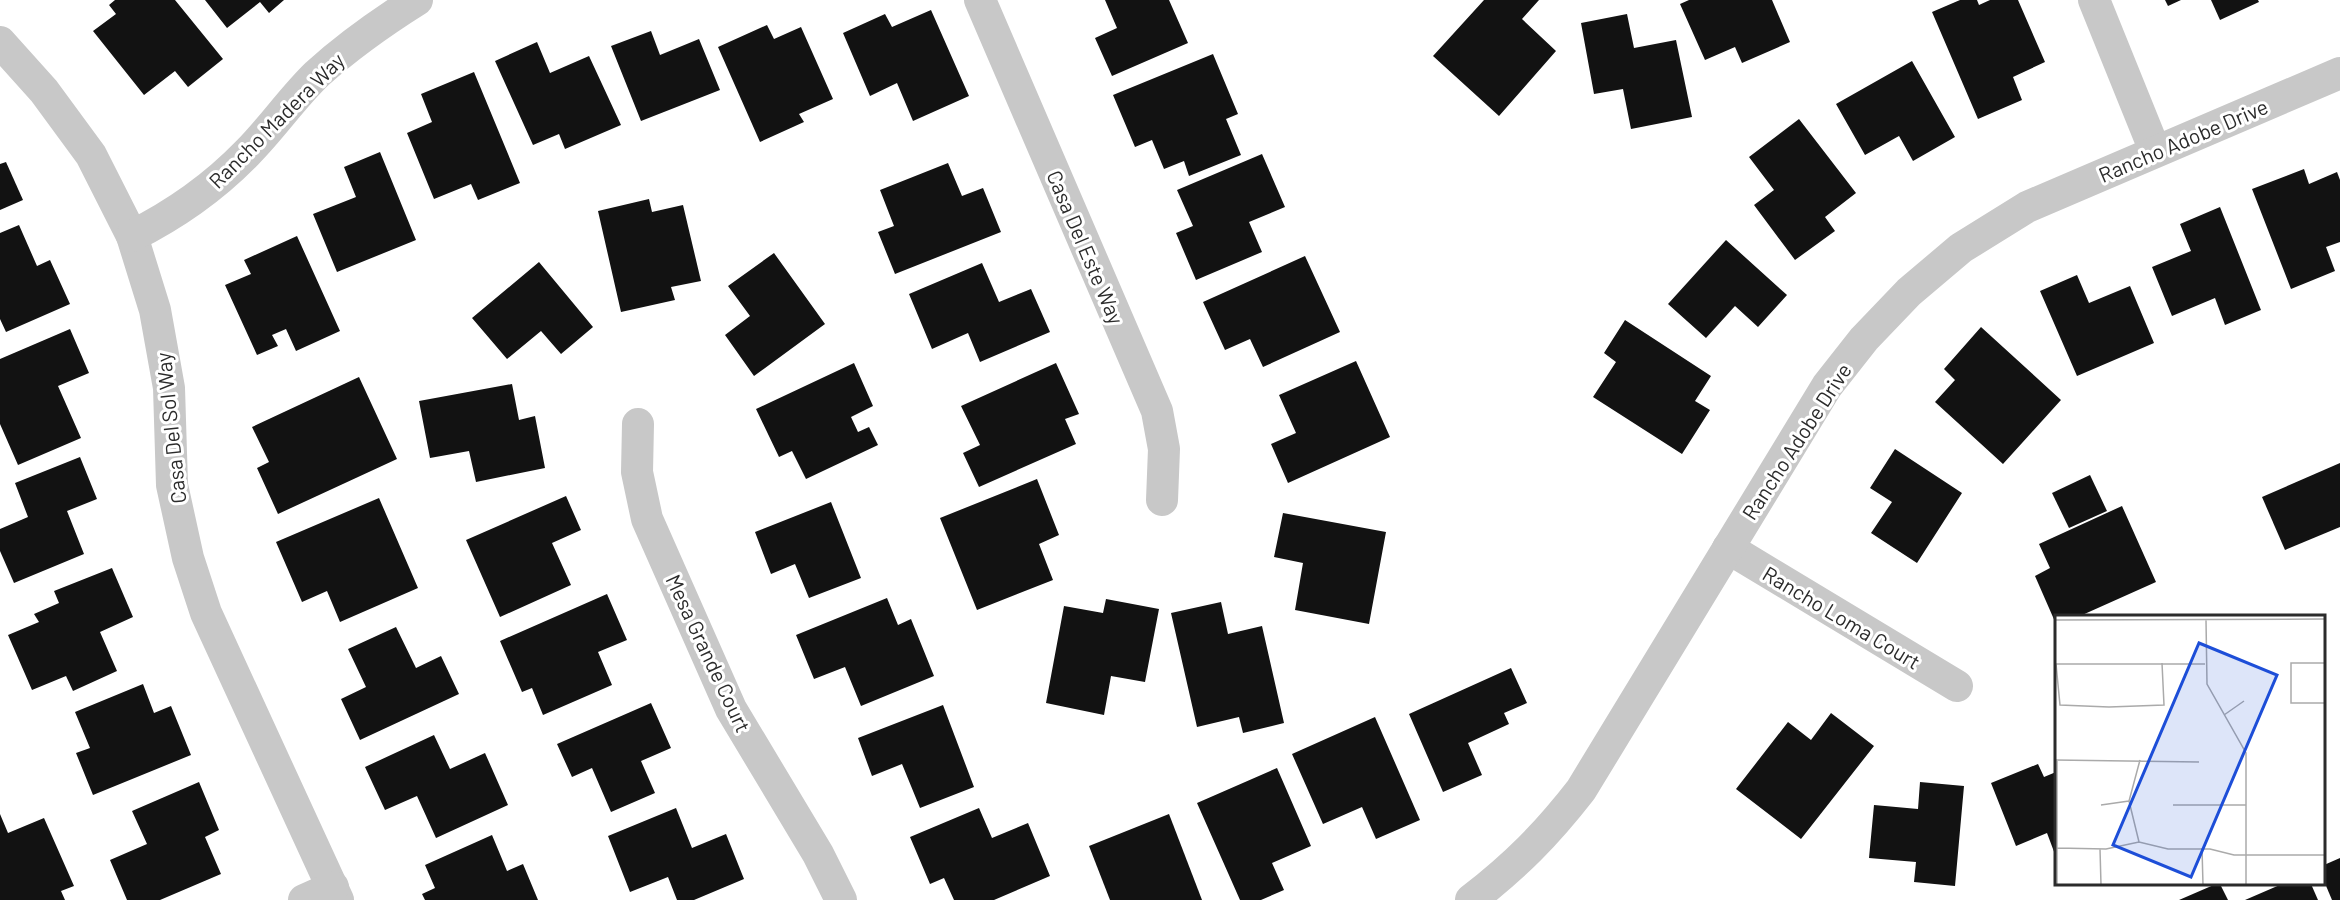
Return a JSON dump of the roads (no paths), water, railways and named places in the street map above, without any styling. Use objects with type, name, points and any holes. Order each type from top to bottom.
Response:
[{"type":"street","name":"Rancho Madera Way","points":[[132,236],[157,223],[210,187],[247,153],[316,75],[370,29],[417,0]]},
{"type":"street","name":"Casa Del Este Way","points":[[980,0],[1157,411],[1164,449],[1162,500]]},
{"type":"street","points":[[2094,0],[2155,151]]},
{"type":"street","name":"Casa Del Sol Way","points":[[0,42],[44,91],[91,155],[132,236],[156,310],[167,377],[172,485],[188,558],[206,613],[335,894]]},
{"type":"street","name":"Rancho Adobe Drive","points":[[1471,900],[1518,861],[1551,829],[1581,789],[1827,386],[1864,339],[1909,291],[1961,248],[2027,207],[2340,73]]},
{"type":"street","name":"Mesa Grande Court","points":[[638,424],[637,472],[647,519],[731,710],[818,854],[841,900]]},
{"type":"street","name":"Rancho Loma Court","points":[[1728,548],[1957,686]]},
{"type":"street","points":[[304,900],[335,894]]}]
